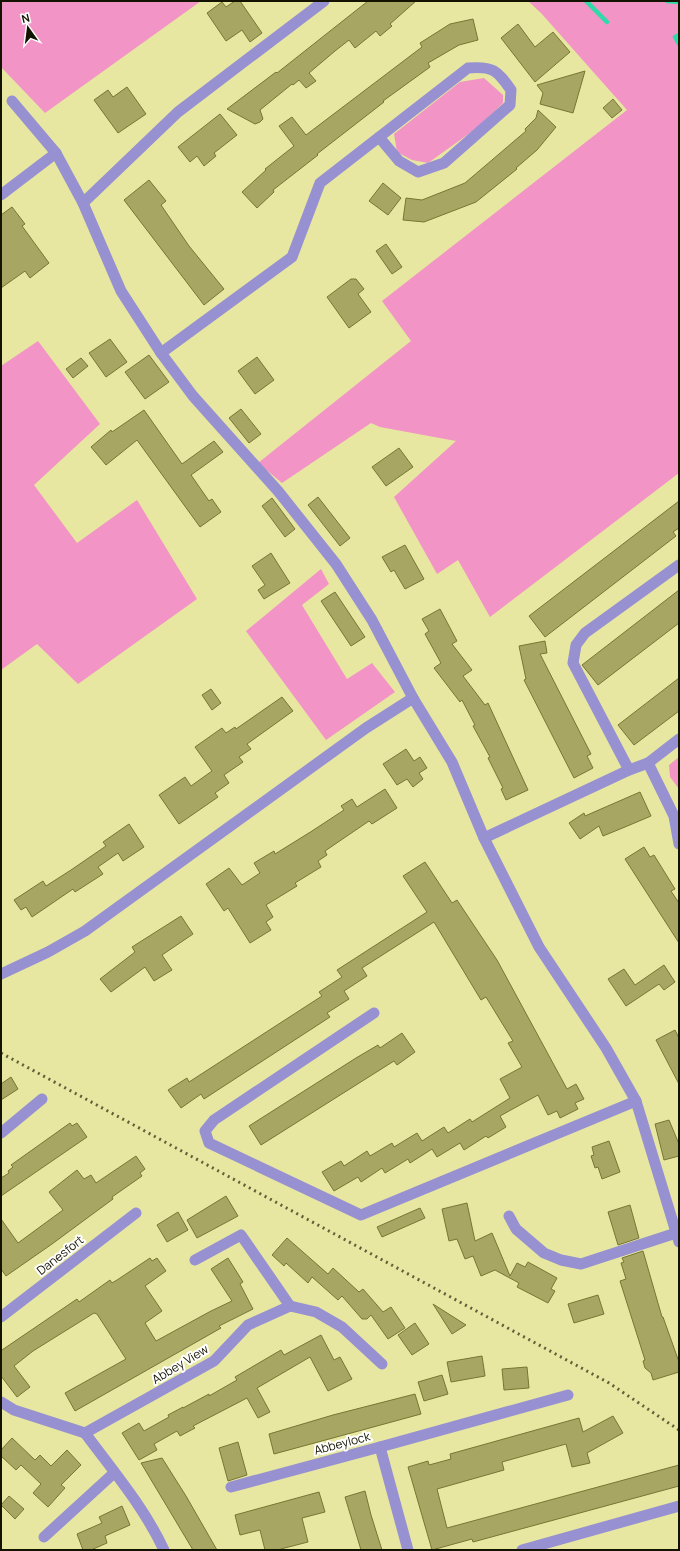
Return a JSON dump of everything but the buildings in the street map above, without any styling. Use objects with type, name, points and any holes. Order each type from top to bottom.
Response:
[{"type":"street","points":[[82,203],[178,112],[324,1]]},
{"type":"street","points":[[161,353],[292,257],[320,183],[379,137],[468,68],[484,67],[499,73],[511,90],[510,105],[444,163],[418,172],[399,161],[379,137]]},
{"type":"street","points":[[12,101],[56,153],[82,203],[121,291],[161,353],[193,396],[278,491],[336,564],[372,620],[413,698],[452,762],[484,838],[539,947],[606,1048],[636,1101],[677,1238],[581,1264],[561,1260],[544,1254],[516,1229],[509,1216]]},
{"type":"street","points":[[1,195],[56,153]]},
{"type":"street","points":[[629,770],[573,663],[576,645],[585,634],[679,566]]},
{"type":"street","points":[[1,974],[48,952],[85,931],[366,728],[413,698]]},
{"type":"street","points":[[484,838],[629,770],[648,763],[679,739]]},
{"type":"street","points":[[648,763],[674,816],[679,844]]},
{"type":"street","points":[[374,1013],[214,1120],[205,1131],[209,1143],[361,1215],[636,1101]]},
{"type":"street","points":[[1,1133],[42,1099]]},
{"type":"street","name":"Danesfort","points":[[1,1317],[136,1213]]},
{"type":"street","points":[[195,1260],[241,1235],[290,1306],[316,1312],[342,1327],[382,1364]]},
{"type":"street","name":"Abbey View","points":[[85,1432],[214,1361],[248,1325],[290,1306]]},
{"type":"street","points":[[380,1447],[568,1395]]},
{"type":"street","points":[[1,1402],[14,1410],[85,1432],[114,1473],[138,1503],[155,1530],[164,1550]]},
{"type":"street","name":"Abbeylock","points":[[231,1487],[380,1447],[408,1550]]},
{"type":"street","points":[[44,1538],[114,1473]]},
{"type":"street","points":[[522,1550],[679,1506]]},
{"type":"shaded area","points":[[1,1],[201,1],[45,113],[1,67]]},
{"type":"shaded area","points":[[528,1],[679,1],[679,473],[490,617],[458,560],[437,574],[394,497],[456,441],[380,427],[371,423],[282,483],[258,463],[411,341],[382,301],[627,110],[541,13]]},
{"type":"shaded area","points":[[484,78],[503,95],[503,103],[477,128],[428,163],[412,160],[397,152],[394,134],[460,82]]},
{"type":"shaded area","points":[[38,341],[100,424],[34,485],[77,543],[137,500],[197,599],[78,684],[37,644],[1,670],[1,366]]},
{"type":"shaded area","points":[[321,569],[329,584],[302,605],[347,679],[372,663],[395,692],[326,740],[246,631]]},
{"type":"shaded area","points":[[679,757],[679,789],[670,777],[669,765]]},
{"type":"waterway","points":[[586,1],[607,22]]},
{"type":"waterway","points":[[667,1],[679,2]]},
{"type":"waterway","points":[[679,35],[675,37],[679,44]]},
{"type":"railway","points":[[1,1053],[609,1383],[679,1430]]}]
